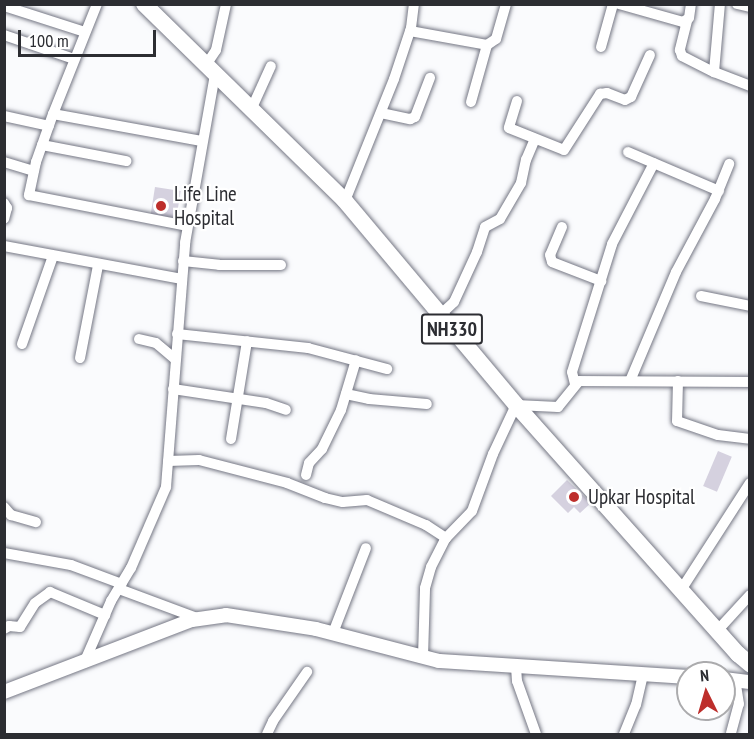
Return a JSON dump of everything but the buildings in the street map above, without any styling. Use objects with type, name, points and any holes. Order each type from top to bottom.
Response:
[{"type":"highway","name":"NH330","points":[[144,4],[345,201],[516,405],[717,631],[750,664]]},
{"type":"main road","points":[[4,692],[197,618],[226,615],[333,633],[423,657],[464,664],[676,676]]},
{"type":"street","points":[[97,4],[53,114],[28,191],[33,198],[187,226]]},
{"type":"street","points":[[81,664],[98,612],[117,584],[166,487],[187,226],[202,141],[211,69],[226,4]]},
{"type":"street","points":[[345,201],[381,113],[410,31],[414,4]]},
{"type":"street","points":[[471,102],[487,45],[496,39],[506,4]]},
{"type":"street","points":[[601,47],[612,4]]},
{"type":"street","points":[[619,4],[640,8],[679,22],[687,21]]},
{"type":"street","points":[[691,4],[680,53],[714,72],[750,86]]},
{"type":"street","points":[[714,72],[720,4]]},
{"type":"street","points":[[740,5],[750,7]]},
{"type":"street","points":[[4,6],[85,32]]},
{"type":"street","points":[[410,31],[487,45]]},
{"type":"street","points":[[4,34],[74,59]]},
{"type":"street","points":[[517,101],[509,128],[562,150],[568,148],[600,94],[607,93],[625,100],[632,97],[650,55]]},
{"type":"street","points":[[251,110],[271,66]]},
{"type":"street","points":[[381,113],[413,119],[430,78]]},
{"type":"street","points":[[53,114],[202,141]]},
{"type":"street","points":[[4,116],[49,126]]},
{"type":"street","points":[[440,315],[454,302],[477,252],[485,227],[500,219],[521,183],[526,160],[535,139]]},
{"type":"street","points":[[42,145],[126,160]]},
{"type":"street","points":[[628,152],[719,191]]},
{"type":"street","points":[[4,162],[34,171]]},
{"type":"street","points":[[575,384],[572,372],[612,244],[654,163]]},
{"type":"street","points":[[630,381],[676,272],[719,191],[729,164]]},
{"type":"street","points":[[4,203],[7,208],[4,219]]},
{"type":"street","points":[[562,227],[550,255],[552,262],[601,282]]},
{"type":"street","points":[[4,246],[182,279]]},
{"type":"street","points":[[21,344],[53,256]]},
{"type":"street","points":[[183,261],[219,265],[281,265]]},
{"type":"street","points":[[80,358],[98,265]]},
{"type":"street","points":[[701,296],[750,306]]},
{"type":"street","points":[[177,333],[308,348],[387,369]]},
{"type":"street","points":[[139,339],[160,346],[175,359]]},
{"type":"street","points":[[231,439],[247,341]]},
{"type":"street","points":[[306,475],[311,460],[322,449],[346,394],[356,360]]},
{"type":"street","points":[[423,657],[425,588],[430,567],[446,538],[472,511],[493,454],[516,405],[558,407],[575,384],[584,381],[750,382]]},
{"type":"street","points":[[678,381],[677,421],[718,435],[750,439]]},
{"type":"street","points":[[173,389],[266,403],[286,410]]},
{"type":"street","points":[[346,394],[369,399],[427,404]]},
{"type":"street","points":[[168,461],[199,460],[287,483],[325,498],[344,502],[367,500],[426,525],[446,538]]},
{"type":"street","points":[[681,590],[750,483]]},
{"type":"street","points":[[4,507],[12,515],[36,522]]},
{"type":"street","points":[[333,633],[366,548]]},
{"type":"street","points":[[4,553],[71,566],[197,618]]},
{"type":"street","points":[[4,628],[20,627],[35,603],[50,592],[98,612]]},
{"type":"street","points":[[717,631],[750,595]]},
{"type":"street","points":[[516,667],[517,681],[536,735]]},
{"type":"street","points":[[267,735],[273,721],[307,672]]},
{"type":"street","points":[[624,735],[636,705],[643,674]]},
{"type":"place","name":"Life Line Hospital","points":[[161,206]]},
{"type":"place","name":"Upkar Hospital","points":[[574,497]]}]
